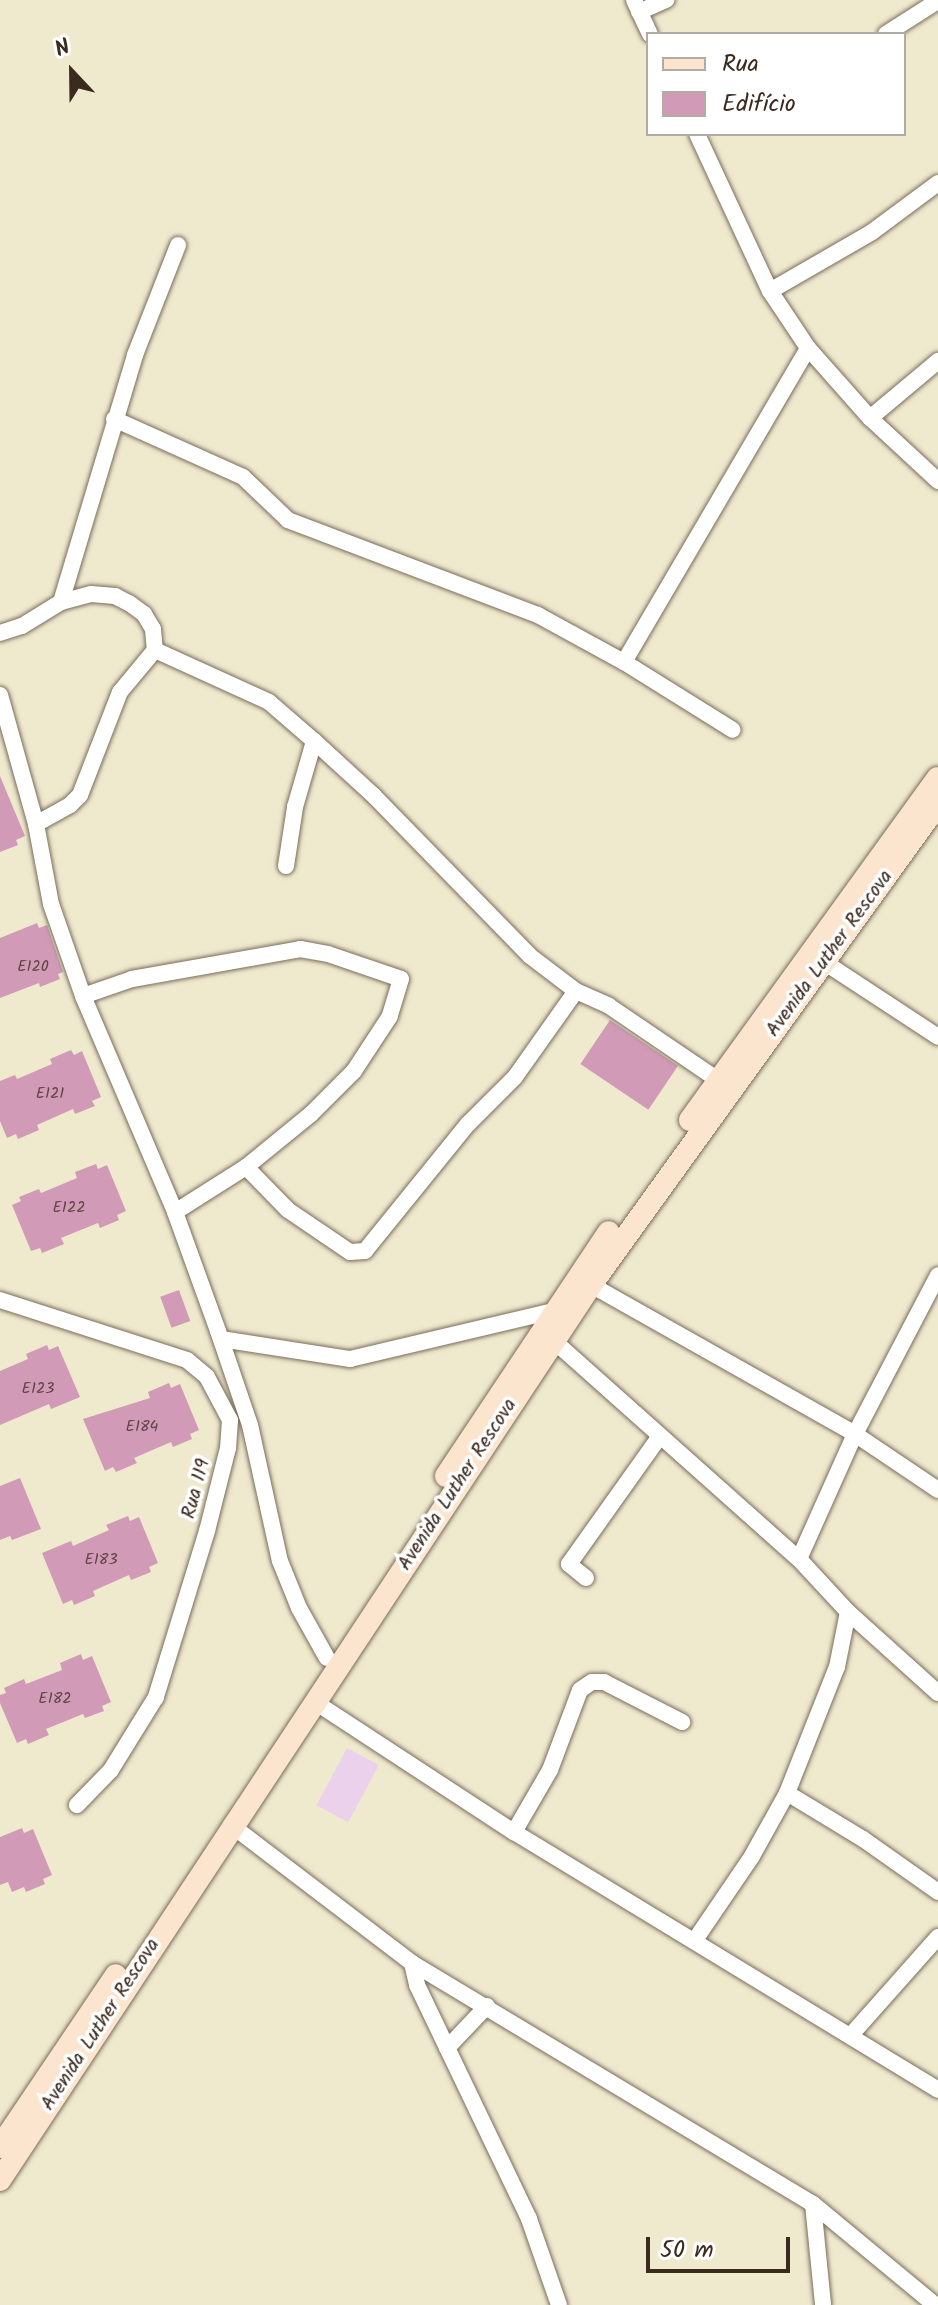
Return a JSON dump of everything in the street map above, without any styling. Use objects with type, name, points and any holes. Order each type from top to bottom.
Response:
[{"type":"main road","name":"Avenida Luther Rescova","points":[[0,2147],[327,1658],[553,1311],[938,778]]},
{"type":"main road","name":"Avenida Luther Rescova","points":[[0,2180],[231,1825],[591,1285],[938,804]]},
{"type":"street","points":[[649,32],[636,6],[666,0]]},
{"type":"street","points":[[889,32],[933,5]]},
{"type":"street","points":[[699,136],[770,291],[808,348],[870,418],[938,481]]},
{"type":"street","points":[[770,291],[872,232],[938,183]]},
{"type":"street","points":[[61,602],[114,419],[178,245]]},
{"type":"street","points":[[624,662],[808,348]]},
{"type":"street","points":[[870,418],[938,361]]},
{"type":"street","points":[[114,419],[243,477],[288,520],[538,615],[624,662],[733,730]]},
{"type":"street","points":[[0,633],[22,626],[61,602],[91,594],[115,596],[129,603],[144,614],[153,629],[155,650],[120,692],[80,795],[70,805],[36,824]]},
{"type":"street","points":[[155,650],[269,702],[374,796],[530,956],[576,991],[609,1006],[718,1080]]},
{"type":"street","points":[[0,695],[36,824],[51,904],[83,996],[175,1212],[221,1339],[250,1425],[280,1561],[299,1608],[327,1658]]},
{"type":"street","points":[[286,866],[295,807],[314,741]]},
{"type":"street","points":[[83,996],[132,979],[300,949],[366,965],[401,979],[390,1016],[354,1071],[311,1114],[246,1167],[175,1212]]},
{"type":"street","points":[[824,962],[938,1037]]},
{"type":"street","points":[[246,1167],[288,1210],[350,1252],[358,1254],[365,1251],[468,1124],[515,1077],[576,991]]},
{"type":"street","points":[[799,1559],[855,1434],[938,1275]]},
{"type":"street","points":[[591,1285],[855,1434],[938,1490]]},
{"type":"street","name":"Rua 119","points":[[0,1300],[187,1360],[207,1377],[230,1420],[228,1448],[207,1531],[156,1697],[111,1770],[77,1805]]},
{"type":"street","points":[[221,1339],[350,1359],[553,1311]]},
{"type":"street","points":[[554,1341],[799,1559],[848,1612],[938,1693]]},
{"type":"street","points":[[586,1578],[569,1564],[660,1436]]},
{"type":"street","points":[[695,1940],[752,1856],[787,1793],[837,1667],[848,1612]]},
{"type":"street","points":[[514,1832],[550,1770],[580,1690],[592,1682],[604,1682],[682,1722]]},
{"type":"street","points":[[315,1702],[514,1832],[938,2090]]},
{"type":"street","points":[[787,1793],[863,1839],[938,1892]]},
{"type":"street","points":[[231,1825],[412,1963],[813,2204],[935,2305]]},
{"type":"street","points":[[851,2035],[938,1937]]},
{"type":"street","points":[[412,1963],[417,1985],[529,2219],[559,2305]]},
{"type":"street","points":[[447,2048],[487,2006]]},
{"type":"street","points":[[813,2204],[823,2305]]},
{"type":"shaded area","points":[[347,1748],[379,1765],[348,1822],[316,1805]]},
{"type":"building","points":[[0,776],[25,836],[16,840],[18,845],[0,852]]},
{"type":"building","points":[[37,923],[39,928],[47,925],[63,972],[58,974],[60,979],[40,987],[39,983],[0,998],[0,938]]},
{"type":"building","points":[[610,1020],[678,1066],[648,1110],[580,1064]]},
{"type":"building","points":[[71,1050],[74,1055],[82,1051],[101,1097],[92,1101],[95,1106],[75,1114],[73,1109],[37,1125],[39,1130],[18,1139],[16,1134],[7,1138],[0,1121],[0,1081],[15,1075],[17,1079],[52,1064],[50,1059]]},
{"type":"building","points":[[96,1164],[98,1169],[107,1165],[126,1211],[117,1215],[119,1220],[100,1228],[98,1223],[61,1238],[64,1244],[42,1253],[40,1248],[31,1251],[12,1205],[21,1201],[19,1197],[39,1189],[41,1193],[77,1178],[75,1172]]},
{"type":"building","points":[[179,1290],[190,1321],[171,1328],[160,1297]]},
{"type":"building","points":[[47,1345],[49,1350],[58,1346],[80,1397],[51,1409],[49,1404],[0,1425],[0,1371],[28,1359],[26,1354]]},
{"type":"building","points":[[169,1383],[171,1388],[180,1384],[199,1430],[190,1434],[192,1439],[173,1447],[171,1442],[134,1458],[137,1463],[116,1472],[113,1467],[105,1471],[83,1419],[150,1398],[148,1392]]},
{"type":"building","points":[[20,1478],[41,1529],[12,1540],[10,1536],[0,1540],[0,1486]]},
{"type":"building","points":[[128,1516],[130,1521],[139,1517],[158,1563],[149,1567],[151,1572],[131,1580],[129,1575],[93,1591],[95,1596],[74,1605],[72,1600],[63,1604],[42,1553],[71,1541],[73,1546],[109,1530],[106,1525]]},
{"type":"building","points":[[81,1654],[83,1660],[92,1656],[111,1702],[102,1706],[104,1711],[85,1718],[83,1714],[46,1729],[49,1735],[28,1744],[26,1739],[17,1743],[0,1703],[0,1695],[6,1693],[4,1688],[24,1679],[26,1684],[62,1670],[60,1663]]},
{"type":"building","points":[[22,1828],[24,1833],[33,1829],[52,1875],[43,1879],[45,1884],[26,1892],[24,1887],[12,1892],[8,1882],[0,1885],[0,1837]]}]
